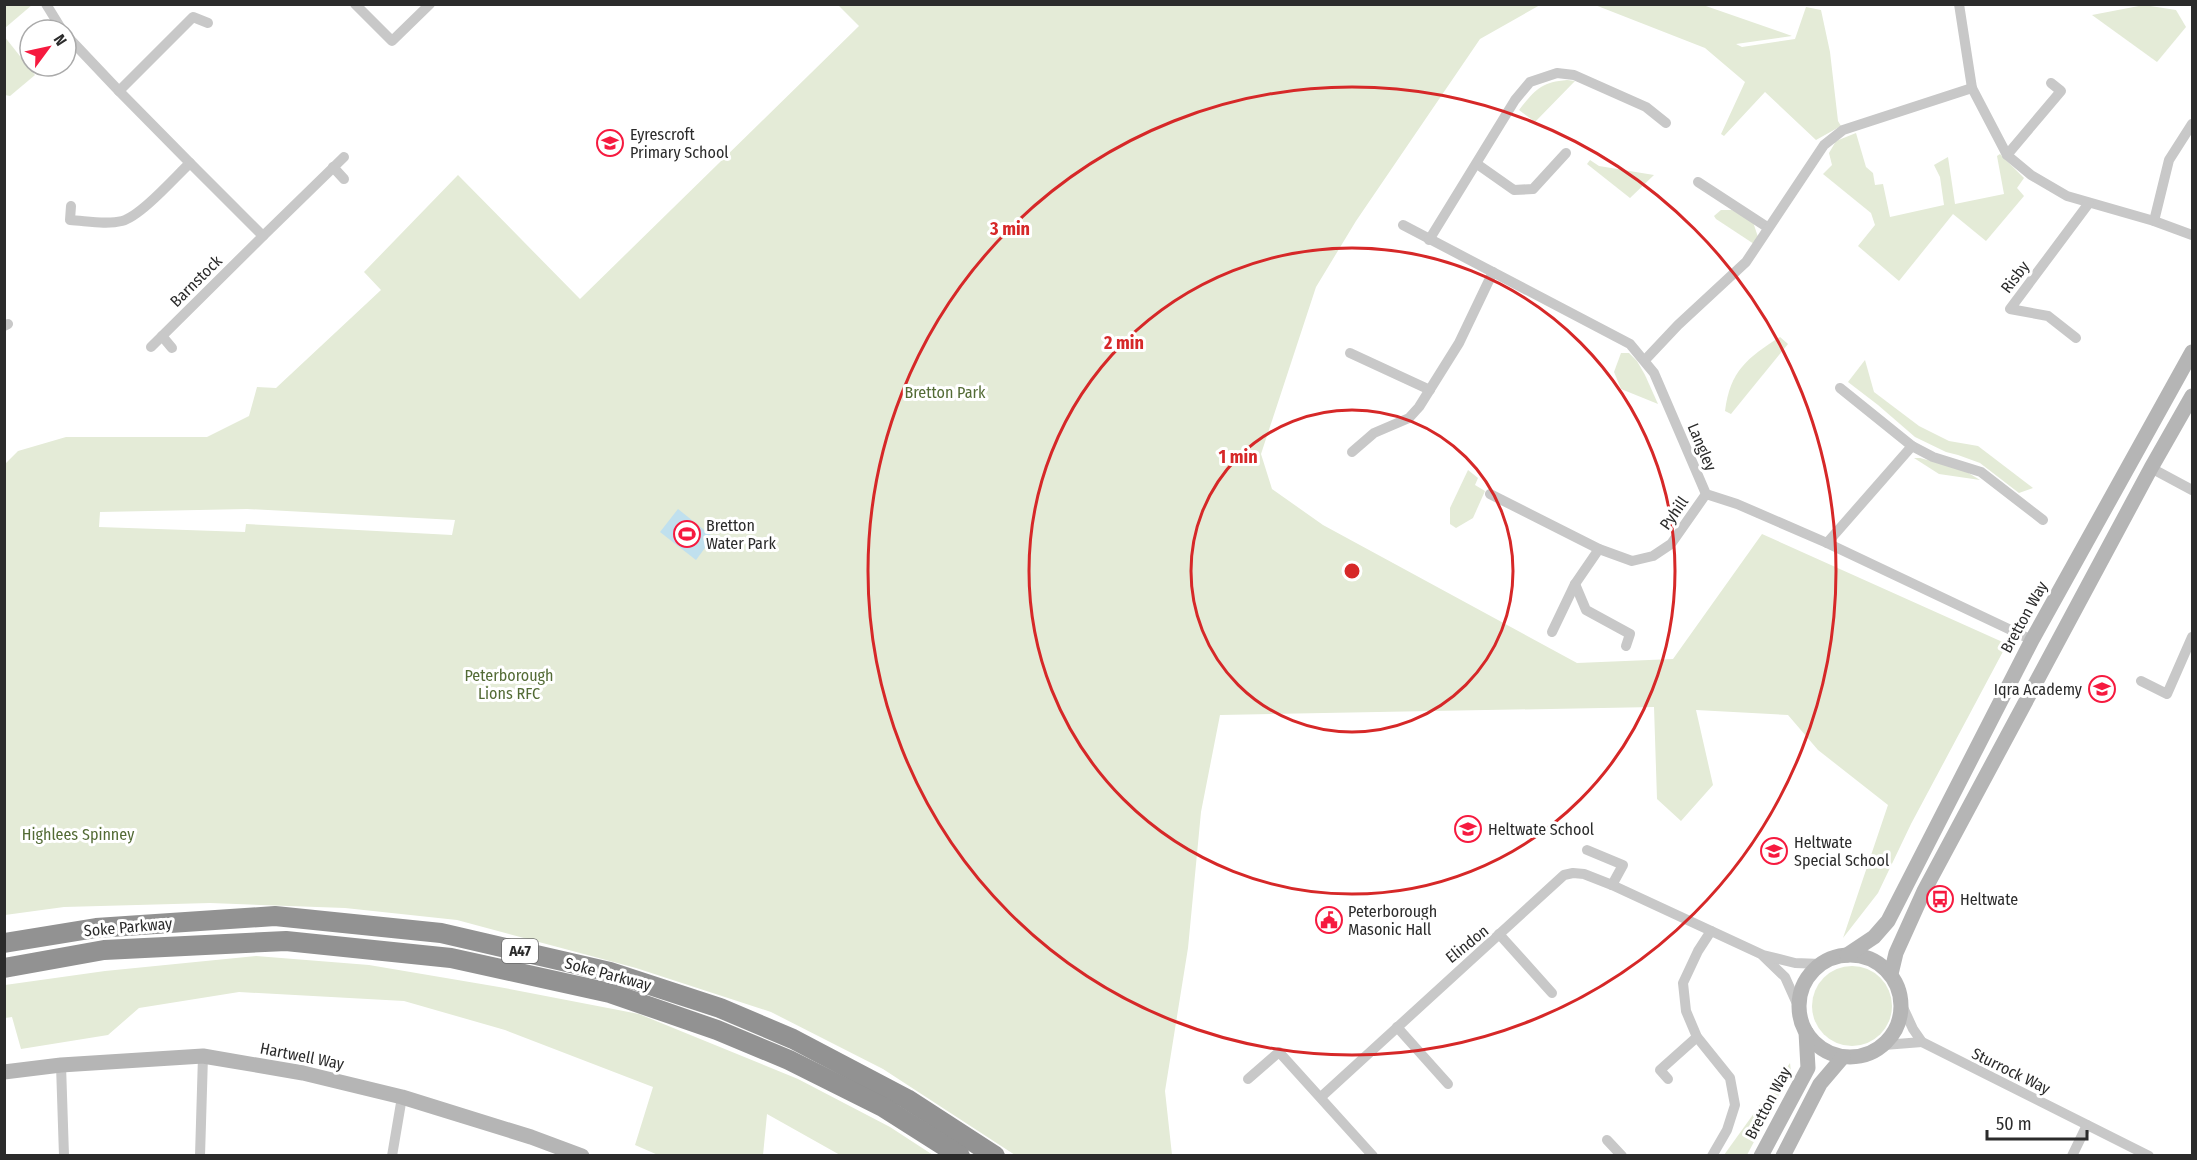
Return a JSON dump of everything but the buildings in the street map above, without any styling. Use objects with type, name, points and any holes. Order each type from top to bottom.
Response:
[{"type":"highway","name":"Soke Parkway","points":[[4,943],[96,928],[275,916],[441,933],[610,972],[720,1008],[793,1039],[907,1099],[995,1155]]},
{"type":"highway","name":"Soke Parkway","points":[[4,968],[104,950],[286,941],[451,958],[610,993],[717,1030],[789,1060],[883,1107],[960,1155]]},
{"type":"street","points":[[46,4],[55,18]]},
{"type":"street","points":[[355,4],[392,41],[430,4]]},
{"type":"street","points":[[1959,4],[1972,88],[2007,155],[2031,175],[2067,196],[2154,221],[2193,235]]},
{"type":"street","points":[[119,91],[193,17],[208,23]]},
{"type":"street","points":[[78,48],[263,236]]},
{"type":"street","points":[[1429,240],[1515,100],[1530,82],[1557,73],[1574,75],[1646,107],[1666,123]]},
{"type":"street","points":[[2007,155],[2061,91],[2051,83]]},
{"type":"street","points":[[1645,360],[1678,325],[1746,262],[1767,227],[1824,145],[1844,130],[1972,88]]},
{"type":"street","points":[[2154,221],[2169,160],[2193,124]]},
{"type":"street","points":[[1477,165],[1514,190],[1533,189],[1566,153]]},
{"type":"street","name":"Barnstock","points":[[151,347],[344,157]]},
{"type":"street","points":[[71,206],[70,220],[102,222],[123,220],[135,215],[190,163]]},
{"type":"street","points":[[333,167],[344,179]]},
{"type":"street","points":[[1698,182],[1767,227]]},
{"type":"street","name":"Risby","points":[[2076,338],[2048,316],[2010,309],[2089,203]]},
{"type":"street","name":"Langley","points":[[1403,225],[1630,344],[1654,373],[1706,494],[1737,504],[1827,543],[2032,640]]},
{"type":"street","points":[[1352,452],[1374,434],[1409,418],[1419,407],[1459,343],[1493,272]]},
{"type":"street","points":[[162,336],[172,348]]},
{"type":"street","name":"Bretton Way","points":[[1847,955],[1874,937],[1888,921],[1915,864],[2032,640],[2193,352]]},
{"type":"street","points":[[1350,353],[1430,390]]},
{"type":"street","points":[[1840,388],[1911,446],[1933,457],[1981,472],[2043,520]]},
{"type":"street","points":[[1891,974],[1896,953],[1924,891],[2151,468],[2193,396]]},
{"type":"street","points":[[1827,543],[1911,446]]},
{"type":"street","points":[[2151,468],[2193,490]]},
{"type":"street","name":"Pyhill","points":[[1490,494],[1599,549],[1632,561],[1653,556],[1671,544],[1706,494]]},
{"type":"street","points":[[1552,632],[1575,584],[1599,549]]},
{"type":"street","points":[[1575,584],[1586,610],[1630,634],[1626,646]]},
{"type":"street","points":[[2141,681],[2167,694],[2193,637]]},
{"type":"street","points":[[1587,850],[1623,865],[1612,885]]},
{"type":"street","points":[[1499,934],[1564,875],[1584,874],[1763,955],[1795,963],[1821,964]]},
{"type":"street","points":[[1711,930],[1683,983],[1686,1011],[1697,1037],[1730,1078],[1736,1105],[1727,1130],[1712,1155]]},
{"type":"street","name":"Elindon","points":[[1321,1097],[1499,934],[1552,993]]},
{"type":"street","points":[[1763,955],[1785,977],[1798,1006],[1800,1020],[1806,1032],[1815,1044],[1828,1053],[1843,1057],[1864,1055],[1884,1045],[1922,1042]]},
{"type":"street","points":[[1798,1006],[1801,990],[1809,975],[1821,964],[1833,957],[1862,956],[1876,962],[1891,974],[1901,1003],[1922,1042]]},
{"type":"street","points":[[1884,1045],[1900,1019],[1901,1003]]},
{"type":"street","points":[[1397,1027],[1448,1084]]},
{"type":"street","name":"Bretton Way","points":[[1761,1155],[1808,1068],[1806,1032]]},
{"type":"street","points":[[1668,1079],[1660,1070],[1697,1037]]},
{"type":"street","name":"Sturrock Way","points":[[1922,1042],[2149,1155]]},
{"type":"street","points":[[1248,1079],[1279,1052],[1373,1155]]},
{"type":"street","points":[[200,1155],[203,1056]]},
{"type":"street","name":"Hartwell Way","points":[[4,1072],[60,1065],[203,1056],[303,1073],[402,1097],[582,1155]]},
{"type":"street","points":[[1783,1155],[1820,1084],[1843,1057]]},
{"type":"street","points":[[60,1065],[64,1155]]},
{"type":"street","points":[[392,1155],[402,1097]]},
{"type":"street","points":[[2072,1155],[2087,1125]]},
{"type":"street","points":[[1607,1140],[1622,1155]]},
{"type":"green space","points":[[5,4],[32,4],[32,5],[5,28]]},
{"type":"green space","name":"Bretton Park","points":[[838,5],[1540,5],[1480,39],[1356,221],[1316,287],[1261,454],[1272,489],[1323,525],[1577,663],[1673,659],[1762,534],[2007,644],[1911,824],[1878,893],[1843,938],[1888,805],[1818,750],[1788,715],[1696,710],[1713,785],[1681,821],[1657,799],[1654,707],[1220,715],[1201,812],[1188,948],[1165,1091],[1172,1155],[1015,1155],[883,1069],[771,1012],[636,968],[457,920],[345,908],[210,903],[64,907],[5,915],[5,464],[18,451],[66,437],[207,437],[249,416],[257,387],[276,388],[381,290],[364,272],[458,175],[580,299],[859,26]],"holes":[[[247,509],[455,520],[452,535],[246,524],[245,532],[99,527],[100,512]]]},
{"type":"green space","points":[[1595,5],[1703,5],[1792,36],[1736,44],[1742,47],[1795,39],[1806,7],[1821,10],[1830,52],[1838,121],[1841,126],[1816,140],[1765,92],[1724,136],[1721,134],[1745,82],[1705,48]]},
{"type":"green space","points":[[2144,5],[2176,10],[2186,27],[2157,62],[2092,15]]},
{"type":"green space","points":[[4,36],[18,54],[18,78],[31,78],[10,96],[5,95]]},
{"type":"green space","points":[[1567,80],[1575,81],[1535,122],[1519,110],[1539,88]]},
{"type":"green space","points":[[1856,133],[1866,167],[1873,173],[1875,185],[1883,184],[1890,217],[1944,205],[1940,177],[1934,165],[1948,157],[1955,204],[2004,194],[1997,156],[2000,154],[2024,178],[2017,188],[2024,196],[1986,241],[1953,214],[1899,281],[1858,246],[1875,225],[1871,213],[1823,174],[1832,165],[1829,153],[1836,141]]},
{"type":"green space","points":[[1590,160],[1599,166],[1654,175],[1630,198],[1587,164]]},
{"type":"green space","points":[[1721,210],[1732,210],[1753,222],[1758,237],[1754,244],[1716,219],[1714,216]]},
{"type":"green space","points":[[1780,337],[1788,344],[1731,414],[1725,411],[1731,386],[1742,367],[1749,359]]},
{"type":"green space","points":[[1621,353],[1629,353],[1637,361],[1658,404],[1621,389],[1614,372]]},
{"type":"green space","points":[[1865,360],[1874,392],[1919,426],[1949,441],[1978,446],[2033,488],[2019,493],[1980,463],[1946,452],[1915,437],[1848,382]]},
{"type":"green space","points":[[1914,458],[1962,469],[1980,480],[1939,474]]},
{"type":"green space","points":[[1468,470],[1478,478],[1475,485],[1485,491],[1473,518],[1456,528],[1450,524],[1450,508]]},
{"type":"green space","points":[[256,956],[369,965],[639,1014],[798,1079],[890,1127],[933,1155],[840,1155],[767,1114],[763,1155],[658,1155],[635,1145],[653,1087],[505,1030],[404,1001],[239,992],[139,1008],[108,1035],[21,1049],[12,1017],[5,1018],[5,985],[105,971]]},
{"type":"green space","points":[[1852,966],[1867,969],[1880,978],[1889,991],[1892,1006],[1889,1021],[1880,1034],[1867,1043],[1852,1046],[1837,1043],[1824,1034],[1815,1021],[1812,1006],[1815,991],[1824,978],[1837,969]]},
{"type":"green space","points":[[1790,1063],[1791,1072],[1747,1155],[1724,1155]]},
{"type":"water","name":"Bretton Water Park","points":[[678,509],[713,537],[696,560],[660,532]]},
{"type":"place","name":"Eyrescroft Primary School","points":[[610,143]]},
{"type":"place","name":"Bretton Water Park","points":[[687,534]]},
{"type":"place","name":"Iqra Academy","points":[[2102,689]]},
{"type":"place","name":"Heltwate School","points":[[1468,829]]},
{"type":"place","name":"Heltwate Special School","points":[[1774,851]]},
{"type":"place","name":"Heltwate","points":[[1940,899]]},
{"type":"place","name":"Peterborough Masonic Hall","points":[[1329,920]]},
{"type":"park label","name":"Peterborough Lions RFC","points":[[509,684]]},
{"type":"park label","name":"Highlees Spinney","points":[[78,834]]}]
